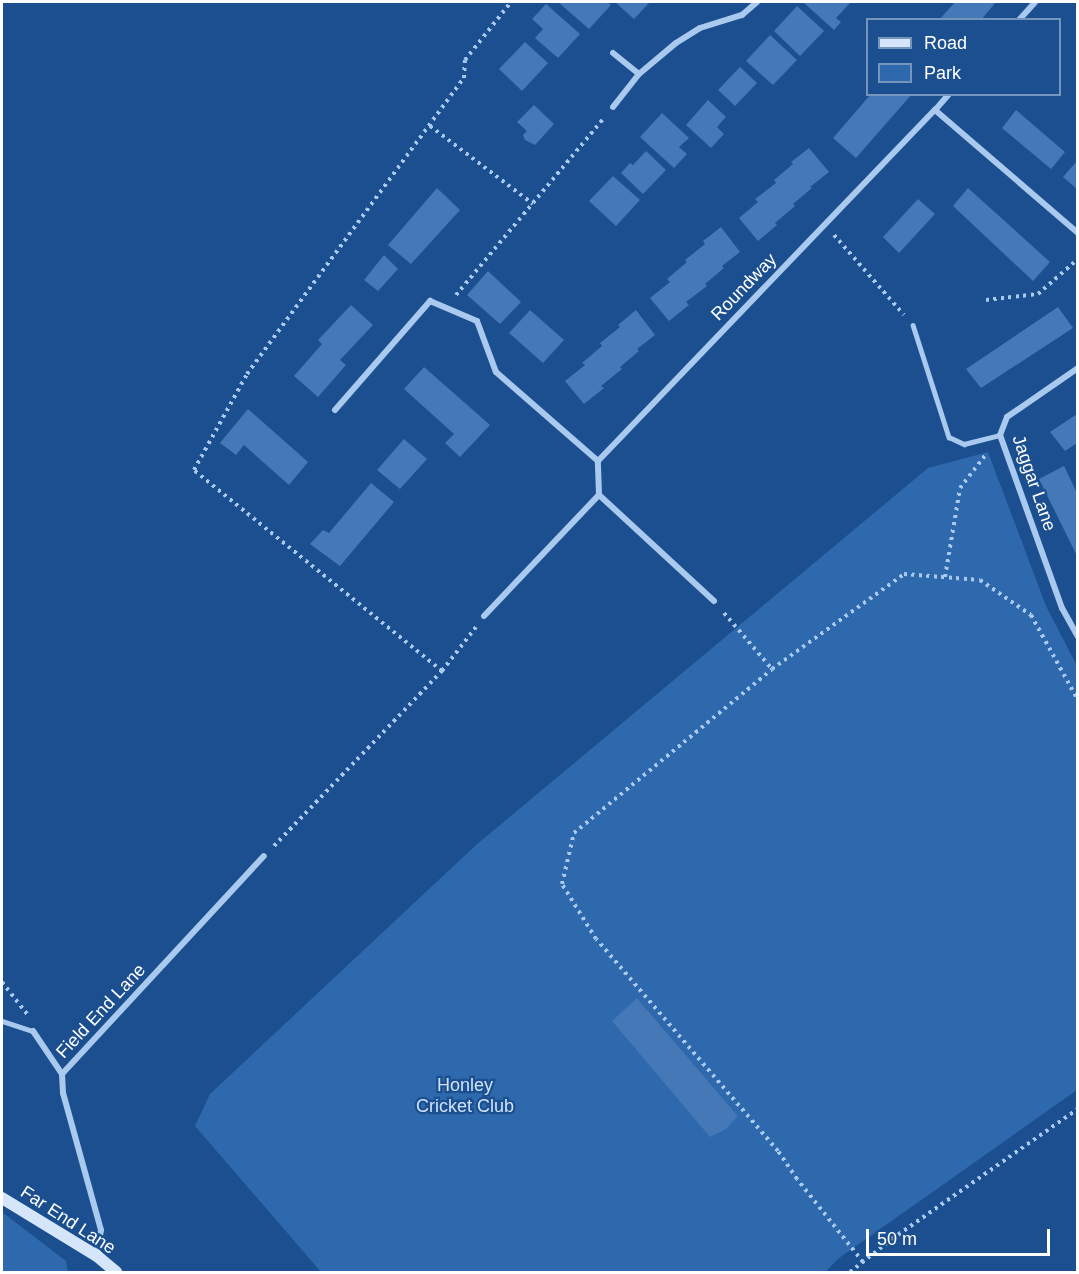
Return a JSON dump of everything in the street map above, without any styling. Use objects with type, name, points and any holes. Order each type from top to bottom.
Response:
[{"type":"street","points":[[613,107],[639,74],[676,43],[700,28],[742,15],[757,2]]},
{"type":"street","points":[[1021,18],[1035,2]]},
{"type":"street","points":[[613,53],[639,74]]},
{"type":"street","name":"Roundway","points":[[598,461],[947,96]]},
{"type":"street","points":[[935,110],[1077,233]]},
{"type":"street","points":[[335,410],[430,301],[477,321],[496,372],[598,461],[599,495],[484,616]]},
{"type":"street","name":"Jaggar Lane","points":[[1077,368],[1008,417],[1000,435],[1062,608],[1077,637]]},
{"type":"street","points":[[599,495],[714,601]]},
{"type":"street","name":"Field End Lane","points":[[97,1256],[101,1230],[63,1093],[62,1074],[264,856]]},
{"type":"street","points":[[33,1031],[62,1074]]},
{"type":"street","name":"Far End Lane","points":[[2,1198],[97,1256],[116,1272]]},
{"type":"lane","points":[[913,325],[949,437],[963,444],[1000,435]]},
{"type":"lane","points":[[2,1021],[33,1031]]},
{"type":"path","points":[[446,308],[613,107]]},
{"type":"path","points":[[430,126],[533,204]]},
{"type":"path","points":[[825,224],[913,325]]},
{"type":"path","points":[[986,300],[1038,294],[1077,260]]},
{"type":"path","points":[[945,577],[960,488],[1000,435]]},
{"type":"path","points":[[863,1262],[797,1179],[778,1151],[596,939],[562,884],[574,833],[772,669],[904,574],[980,580],[1031,615],[1077,700]]},
{"type":"path","points":[[714,601],[772,669]]},
{"type":"path","points":[[264,856],[442,671]]},
{"type":"path","points":[[2,982],[26,1011],[33,1031]]},
{"type":"path","points":[[850,1272],[1077,1109]]},
{"type":"green space","name":"Honley Cricket Club","points":[[988,452],[1046,606],[1077,666],[1077,1090],[839,1258],[825,1272],[321,1272],[195,1126],[210,1094],[476,845],[928,468]],"holes":[[[637,998],[738,1116],[726,1128]]]},
{"type":"green space","points":[[2,1212],[66,1261],[68,1272],[2,1272]]},
{"type":"building","points":[[558,2],[607,2],[611,5],[589,29]]},
{"type":"building","points":[[615,2],[650,2],[634,19]]},
{"type":"building","points":[[803,2],[851,2],[836,18],[841,22],[834,30]]},
{"type":"building","points":[[955,2],[996,2],[983,18],[941,18]]},
{"type":"building","points":[[546,4],[580,34],[558,58],[535,38],[543,29],[532,19]]},
{"type":"building","points":[[797,6],[824,31],[800,56],[774,31]]},
{"type":"building","points":[[770,35],[797,60],[773,85],[746,61]]},
{"type":"building","points":[[525,42],[548,63],[522,91],[499,69]]},
{"type":"building","points":[[740,67],[757,83],[735,106],[718,90]]},
{"type":"building","points":[[869,96],[910,96],[856,158],[833,138]]},
{"type":"building","points":[[708,100],[726,117],[717,127],[724,134],[711,148],[686,125]]},
{"type":"building","points":[[534,105],[554,124],[535,145],[525,140],[523,135],[527,131],[517,122]]},
{"type":"building","points":[[1016,110],[1065,152],[1051,169],[1002,128]]},
{"type":"building","points":[[662,113],[689,138],[679,147],[687,154],[674,168],[640,137]]},
{"type":"building","points":[[809,148],[829,172],[810,187],[812,188],[793,204],[795,206],[775,223],[777,225],[758,241],[739,218],[758,202],[755,199],[776,183],[774,180],[793,164],[791,162]]},
{"type":"building","points":[[646,151],[666,170],[643,194],[621,173],[630,163],[633,165]]},
{"type":"building","points":[[1077,161],[1077,189],[1063,177]]},
{"type":"building","points":[[613,176],[640,200],[616,226],[589,201]]},
{"type":"building","points":[[437,188],[460,210],[411,264],[388,245]]},
{"type":"building","points":[[968,188],[1050,262],[1033,281],[953,206]]},
{"type":"building","points":[[918,199],[935,214],[899,253],[883,237]]},
{"type":"building","points":[[721,227],[740,252],[722,266],[724,268],[705,284],[707,286],[686,302],[689,305],[669,321],[650,298],[670,282],[667,279],[705,244],[703,241]]},
{"type":"building","points":[[384,255],[398,269],[378,291],[364,280]]},
{"type":"building","points":[[488,271],[521,302],[500,324],[467,295]]},
{"type":"building","points":[[351,305],[373,325],[340,360],[346,365],[318,397],[294,376],[322,344],[318,340]]},
{"type":"building","points":[[1058,307],[1073,328],[981,388],[966,369]]},
{"type":"building","points":[[530,310],[564,340],[543,363],[509,333]]},
{"type":"building","points":[[636,310],[655,335],[637,349],[639,351],[620,367],[622,369],[601,386],[604,388],[584,404],[565,381],[585,365],[582,363],[602,346],[600,343]]},
{"type":"building","points":[[424,367],[490,425],[460,457],[445,443],[454,434],[404,389]]},
{"type":"building","points":[[248,409],[308,462],[289,485],[244,445],[236,455],[220,443]]},
{"type":"building","points":[[1077,414],[1077,443],[1065,451],[1050,432]]},
{"type":"building","points":[[404,439],[427,459],[400,489],[377,470]]},
{"type":"building","points":[[1064,466],[1077,493],[1077,556],[1039,479]]},
{"type":"building","points":[[371,483],[394,502],[340,566],[310,544],[323,530],[329,533]]},
{"type":"building","points":[[637,998],[738,1116],[726,1129],[710,1137],[612,1021]]}]
